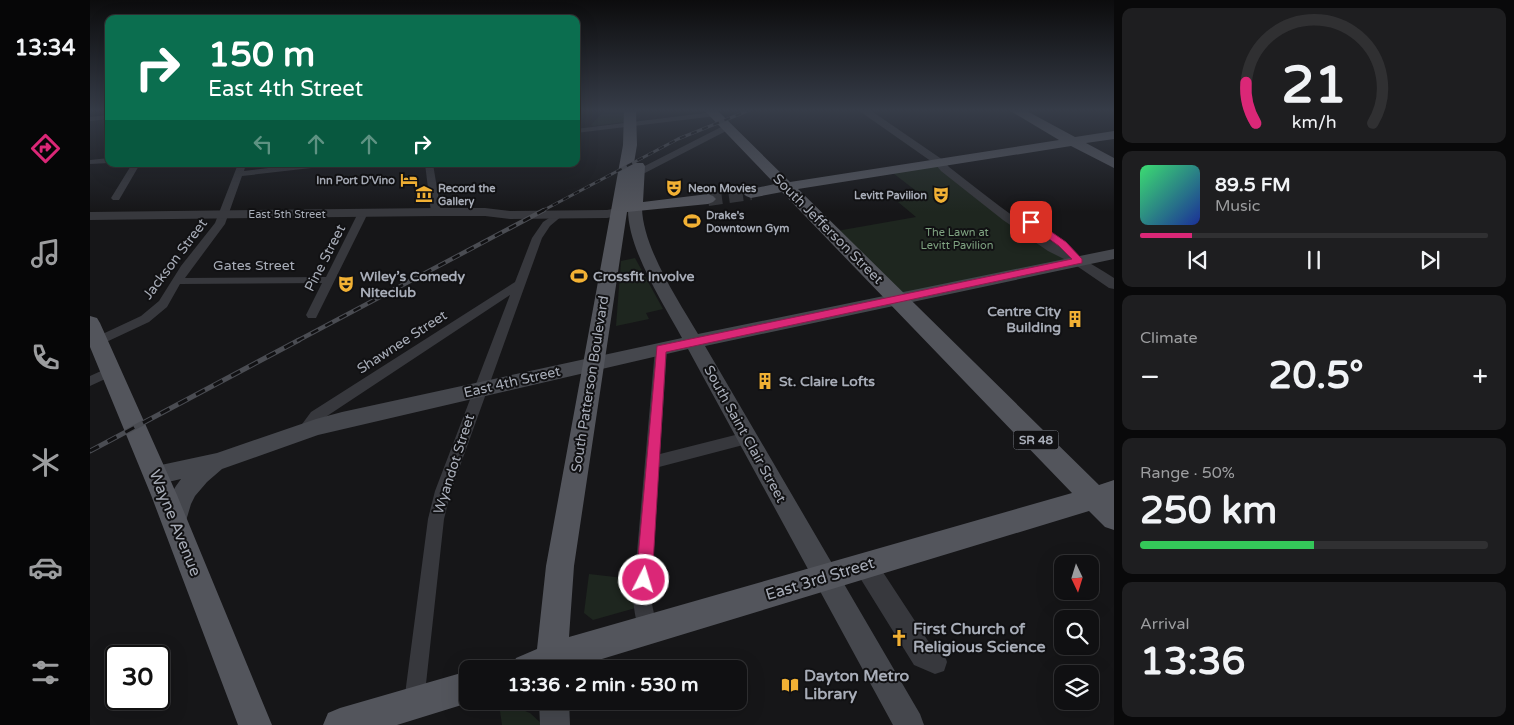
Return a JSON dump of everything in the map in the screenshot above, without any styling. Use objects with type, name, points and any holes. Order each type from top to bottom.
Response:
[{"type":"main road","name":"South Patterson Boulevard","points":[[545,660],[554,616],[561,558],[594,364],[624,209],[630,144]]},
{"type":"main road","name":"South Patterson Boulevard","points":[[624,209],[638,173],[636,144]]},
{"type":"main road","name":"South Jefferson Street","points":[[744,144],[897,298],[1104,495]]},
{"type":"main road","points":[[751,193],[1055,144]]},
{"type":"main road","points":[[1078,144],[1114,164]]},
{"type":"main road","name":"East 5th Street","points":[[624,209],[708,199]]},
{"type":"main road","name":"South Saint Clair Street","points":[[624,209],[635,220],[649,263],[909,725]]},
{"type":"main road","name":"East 4th Street","points":[[155,475],[217,462],[304,431],[342,420],[897,298],[1114,254]]},
{"type":"main road","name":"Wayne Avenue","points":[[94,332],[155,475],[255,725]]},
{"type":"main road","points":[[174,523],[179,502],[184,493],[199,475],[217,462]]},
{"type":"main road","name":"SR 48","points":[[1104,495],[1114,518]]},
{"type":"main road","name":"East 3rd Street","points":[[559,660],[648,630],[1104,495]]},
{"type":"main road","points":[[340,725],[459,690]]},
{"type":"main road","points":[[554,710],[555,725]]},
{"type":"street","points":[[638,173],[694,144]]},
{"type":"street","points":[[904,168],[916,157],[908,144]]},
{"type":"street","points":[[912,144],[939,162],[945,169],[1007,217],[1052,248],[1079,261],[1114,285]]},
{"type":"street","points":[[90,162],[105,160]]},
{"type":"street","points":[[116,198],[134,167]]},
{"type":"street","name":"Jackson Street","points":[[94,332],[133,325],[155,311],[170,294],[191,260],[220,224],[241,167]]},
{"type":"street","points":[[238,174],[295,167]]},
{"type":"street","points":[[429,167],[436,212]]},
{"type":"street","name":"East 5th Street","points":[[485,212],[502,209],[624,209]]},
{"type":"street","name":"East 5th Street","points":[[90,216],[436,212],[558,215],[624,209]]},
{"type":"street","name":"Pine Street","points":[[312,314],[363,213]]},
{"type":"street","name":"Wyandot Street","points":[[414,702],[436,519],[443,491],[537,238],[546,224],[558,215]]},
{"type":"street","name":"Gates Street","points":[[177,281],[330,280]]},
{"type":"street","name":"Shawnee Street","points":[[304,431],[316,416],[520,284]]},
{"type":"street","points":[[648,630],[643,612],[642,597],[661,349]]},
{"type":"street","points":[[90,381],[112,371]]},
{"type":"street","points":[[653,462],[747,438]]},
{"type":"street","points":[[865,565],[923,656],[935,662]]},
{"type":"green space","name":"The Lawn at Levitt Pavilion","points":[[939,162],[994,208],[1079,261],[897,298],[831,232],[916,217],[898,202],[924,197],[889,170]]},
{"type":"green space","points":[[635,258],[663,309],[646,313],[649,319],[616,326],[621,261]]},
{"type":"green space","points":[[589,574],[641,580],[639,607],[593,620],[584,613]]},
{"type":"green space","points":[[523,710],[530,713],[543,725],[502,725],[500,711]]},
{"type":"tunnel","points":[[708,199],[751,193]]},
{"type":"railway","points":[[542,211],[669,144]]},
{"type":"railway","points":[[297,341],[544,210]]},
{"type":"railway","points":[[90,451],[299,340]]},
{"type":"place","name":"Inn Port D'Vino","points":[[409,180]]},
{"type":"place","name":"Neon Movies","points":[[674,188]]},
{"type":"place","name":"Record the Gallery","points":[[424,194]]},
{"type":"place","name":"Levitt Pavilion","points":[[941,195]]},
{"type":"place","name":"Drake's Downtown Gym","points":[[692,221]]},
{"type":"place","name":"Crossfit Involve","points":[[579,276]]},
{"type":"place","name":"Wiley’s Comedy Niteclub","points":[[346,284]]},
{"type":"place","name":"Centre City Building","points":[[1075,319]]},
{"type":"place","name":"St. Claire Lofts","points":[[765,381]]},
{"type":"place","name":"First Church of Religious Science","points":[[899,638]]},
{"type":"place","name":"Dayton Metro Library","points":[[790,685]]},
{"type":"route","points":[[644,580],[661,349],[1079,261],[1062,244],[1031,222]]}]
